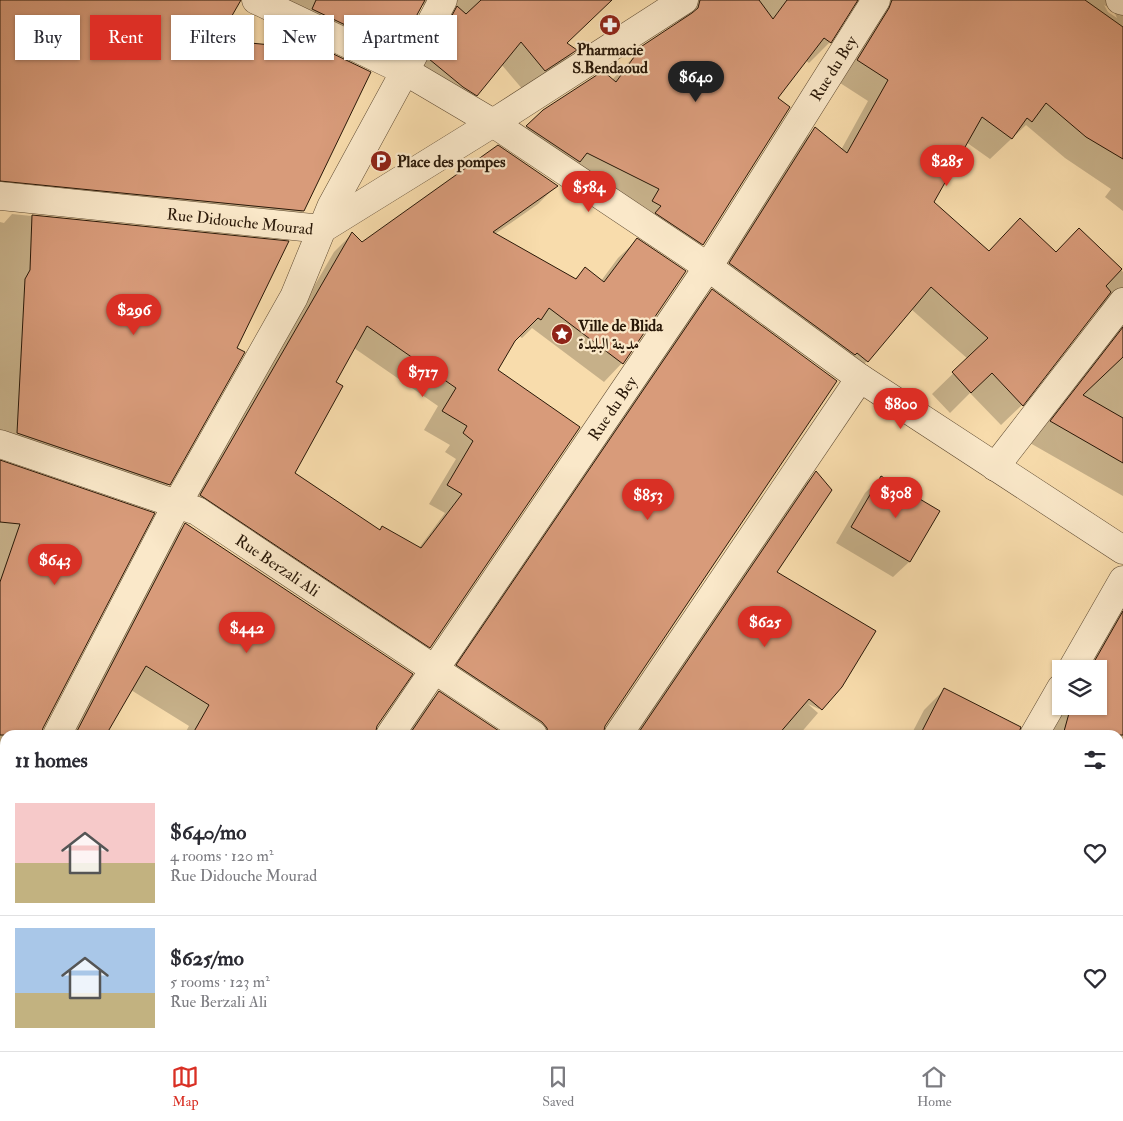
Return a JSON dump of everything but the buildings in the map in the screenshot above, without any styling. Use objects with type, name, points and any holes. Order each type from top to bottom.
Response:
[{"type":"street","points":[[256,0],[405,70],[493,123],[708,267],[860,378],[1123,550]]},
{"type":"street","points":[[60,730],[178,504],[294,297],[331,206],[443,0]]},
{"type":"street","name":"Rue Didouche Mourad","points":[[0,196],[322,229],[493,123],[684,0]]},
{"type":"street","name":"Rue du Bey","points":[[393,730],[708,267],[876,0]]},
{"type":"street","points":[[995,467],[1123,302]]},
{"type":"street","points":[[621,730],[860,378]]},
{"type":"street","name":"Rue Berzali Ali","points":[[0,444],[197,511],[525,730]]},
{"type":"street","points":[[1077,660],[1123,580]]},
{"type":"street","points":[[1037,730],[1052,704]]},
{"type":"place","name":"Pharmacie S.Bendaoud","points":[[610,25]]},
{"type":"place","name":"Place des pompes","points":[[381,161]]},
{"type":"place","name":"Ville de Blida مدينة البليدة","points":[[562,334]]}]
